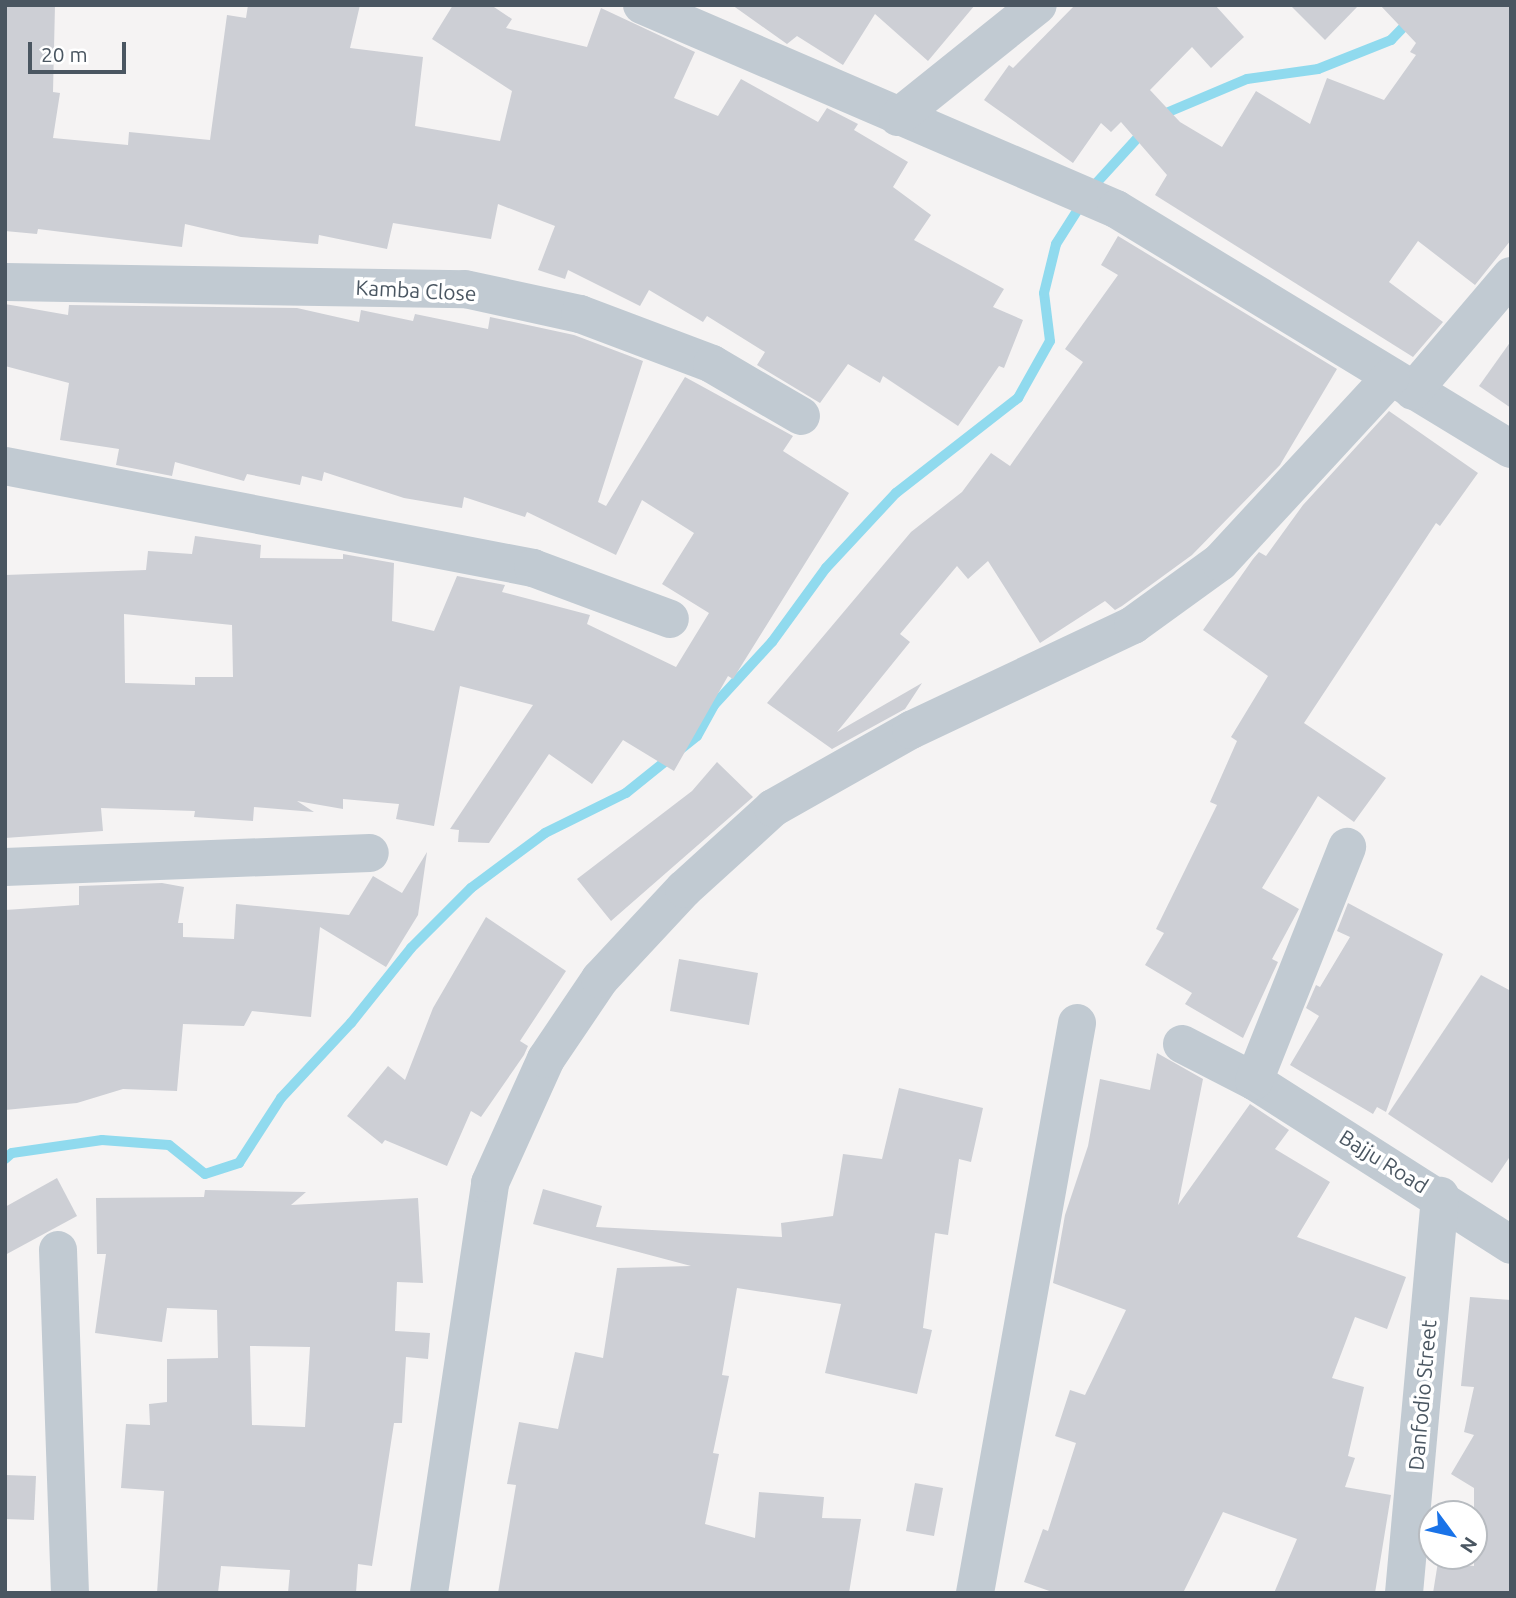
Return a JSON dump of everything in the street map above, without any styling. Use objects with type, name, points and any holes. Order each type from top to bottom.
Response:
[{"type":"street","points":[[642,5],[1050,184],[1116,209],[1511,449]]},
{"type":"street","points":[[898,117],[1038,5]]},
{"type":"street","points":[[429,1593],[491,1183],[546,1059],[600,979],[684,889],[773,808],[911,730],[1133,625],[1220,562],[1511,276]]},
{"type":"street","name":"Kamba Close","points":[[5,282],[465,289],[580,314],[700,359],[801,416]]},
{"type":"street","points":[[5,466],[533,568],[670,619]]},
{"type":"street","points":[[1254,1081],[1347,847]]},
{"type":"street","points":[[5,867],[370,853]]},
{"type":"street","points":[[975,1593],[1077,1023]]},
{"type":"street","name":"Bajju Road","points":[[1182,1044],[1254,1081],[1440,1196],[1511,1245]]},
{"type":"street","name":"Danfodio Street","points":[[1404,1593],[1440,1196]]},
{"type":"street","points":[[58,1250],[70,1593]]},
{"type":"building","points":[[5,5],[55,5],[53,92],[60,93],[53,138],[128,145],[129,132],[210,140],[227,15],[246,18],[248,5],[360,5],[350,48],[423,57],[415,126],[500,141],[512,91],[432,39],[453,5],[491,5],[512,19],[506,28],[587,47],[601,8],[695,52],[674,98],[718,116],[741,79],[818,122],[827,108],[858,124],[854,130],[908,162],[893,187],[931,215],[914,240],[1004,289],[993,307],[1023,320],[1004,368],[999,366],[958,426],[883,376],[880,383],[848,364],[820,403],[757,365],[765,352],[707,316],[703,322],[649,290],[640,306],[568,270],[565,279],[538,270],[555,226],[498,204],[491,239],[393,223],[387,249],[319,235],[318,244],[241,237],[185,224],[182,247],[38,229],[37,234],[5,231]]},
{"type":"building","points":[[732,5],[975,5],[928,61],[875,14],[843,65],[797,36],[787,44]]},
{"type":"building","points":[[1075,5],[1215,5],[1244,37],[1211,68],[1192,47],[1150,90],[1180,122],[1222,147],[1256,91],[1310,124],[1327,78],[1384,100],[1416,55],[1410,52],[1416,43],[1380,5],[1511,5],[1511,240],[1475,285],[1418,241],[1389,282],[1443,322],[1413,357],[1155,195],[1167,175],[1121,122],[1111,132],[1101,123],[1073,163],[984,100],[1009,65],[1013,68]]},
{"type":"building","points":[[1290,5],[1359,5],[1325,40]]},
{"type":"building","points":[[1118,236],[1337,369],[1280,465],[1192,555],[1115,610],[1105,601],[1040,643],[988,561],[968,579],[957,566],[900,634],[910,642],[837,732],[922,683],[905,709],[832,749],[767,703],[911,532],[962,492],[991,453],[1010,466],[1083,362],[1065,349],[1118,275],[1101,265]]},
{"type":"building","points":[[5,304],[68,315],[69,305],[297,308],[359,322],[361,310],[413,321],[415,314],[488,329],[490,317],[574,335],[643,361],[598,502],[606,506],[685,377],[793,436],[783,451],[849,493],[733,679],[728,676],[674,771],[623,740],[592,784],[549,754],[489,843],[458,842],[459,830],[450,829],[533,705],[460,686],[434,826],[396,819],[399,804],[343,799],[343,809],[297,801],[314,812],[254,807],[253,821],[194,817],[195,811],[101,808],[103,831],[5,838],[5,575],[146,570],[148,551],[192,554],[195,536],[261,545],[260,558],[343,559],[343,554],[394,563],[392,621],[434,631],[457,576],[505,585],[502,592],[590,615],[587,624],[676,667],[709,613],[662,584],[694,533],[642,500],[616,555],[527,512],[525,517],[464,497],[462,508],[404,498],[324,472],[322,481],[302,476],[300,485],[247,474],[244,481],[175,462],[172,476],[116,465],[119,449],[60,440],[69,383],[5,366]],"holes":[[[124,614],[232,625],[233,677],[195,677],[195,685],[125,683]]]},
{"type":"building","points":[[1511,341],[1511,408],[1479,386]]},
{"type":"building","points":[[1389,411],[1478,473],[1440,526],[1436,523],[1304,723],[1386,778],[1354,822],[1318,796],[1262,888],[1299,909],[1272,959],[1278,962],[1243,1038],[1185,1004],[1192,993],[1145,965],[1164,933],[1156,929],[1217,805],[1210,802],[1237,741],[1231,737],[1268,676],[1203,630],[1253,559],[1259,552],[1266,556],[1303,505]]},
{"type":"building","points":[[717,762],[753,797],[611,921],[577,879],[692,791]]},
{"type":"building","points":[[427,852],[418,915],[386,967],[320,927],[311,1017],[252,1011],[244,1026],[183,1024],[177,1091],[123,1089],[77,1103],[5,1110],[5,910],[79,905],[79,886],[162,883],[184,887],[178,923],[183,923],[183,937],[234,939],[236,904],[349,915],[373,876],[402,893]]},
{"type":"building","points":[[1348,903],[1443,954],[1386,1112],[1377,1107],[1373,1114],[1290,1065],[1319,1016],[1306,1008],[1316,985],[1320,987],[1350,937],[1337,931]]},
{"type":"building","points":[[486,917],[566,971],[520,1041],[528,1046],[524,1055],[481,1117],[471,1111],[447,1166],[385,1140],[382,1144],[347,1116],[388,1066],[405,1080],[433,1008]]},
{"type":"building","points":[[679,959],[758,973],[749,1025],[670,1011]]},
{"type":"building","points":[[1481,975],[1511,991],[1511,1155],[1492,1183],[1388,1114]]},
{"type":"building","points":[[1157,1053],[1203,1079],[1178,1205],[1250,1104],[1289,1130],[1275,1149],[1330,1182],[1297,1237],[1406,1277],[1387,1329],[1355,1317],[1332,1378],[1364,1387],[1348,1456],[1355,1458],[1345,1487],[1391,1495],[1375,1593],[1274,1593],[1297,1539],[1223,1512],[1183,1593],[1055,1593],[1024,1582],[1043,1529],[1048,1531],[1076,1443],[1055,1436],[1070,1390],[1085,1395],[1126,1310],[1053,1283],[1065,1215],[1088,1146],[1100,1079],[1150,1090]]},
{"type":"building","points":[[899,1088],[983,1108],[971,1162],[959,1159],[948,1235],[935,1233],[923,1328],[932,1330],[917,1394],[825,1373],[841,1304],[737,1288],[722,1375],[729,1376],[713,1453],[719,1454],[705,1524],[755,1538],[759,1492],[824,1497],[822,1518],[861,1519],[849,1593],[498,1593],[516,1485],[507,1484],[519,1422],[558,1429],[575,1352],[603,1358],[617,1268],[691,1266],[533,1224],[543,1189],[602,1206],[596,1227],[782,1237],[781,1223],[833,1216],[843,1154],[882,1159]]},
{"type":"building","points":[[57,1178],[77,1216],[5,1255],[5,1207]]},
{"type":"building","points":[[205,1190],[306,1192],[291,1205],[418,1198],[423,1283],[397,1282],[395,1331],[430,1333],[428,1359],[406,1357],[402,1423],[394,1423],[372,1566],[358,1564],[356,1593],[288,1593],[290,1570],[221,1566],[218,1593],[157,1593],[164,1491],[121,1488],[126,1424],[150,1425],[149,1404],[167,1402],[167,1359],[218,1358],[217,1310],[167,1308],[162,1342],[95,1333],[106,1254],[97,1254],[96,1198],[204,1197]],"holes":[[[250,1346],[310,1347],[305,1427],[252,1425]]]},
{"type":"building","points":[[1470,1297],[1511,1300],[1511,1593],[1433,1593],[1437,1570],[1488,1570],[1488,1500],[1474,1500],[1474,1488],[1451,1474],[1474,1435],[1464,1432],[1474,1387],[1461,1386]]},
{"type":"building","points":[[5,1475],[36,1476],[34,1520],[5,1519]]},
{"type":"building","points":[[915,1483],[943,1488],[934,1536],[906,1531]]},
{"type":"waterway","points":[[1159,116],[1247,79],[1318,69],[1391,40],[1411,19]]},
{"type":"waterway","points":[[1090,190],[1143,132]]},
{"type":"waterway","points":[[5,1159],[12,1153],[102,1140],[169,1145],[205,1174],[239,1163],[281,1098],[351,1023],[411,948],[471,888],[545,833],[626,793],[697,736],[714,705],[772,642],[826,568],[896,493],[1018,398],[1050,341],[1044,293],[1056,244],[1082,203]]}]
